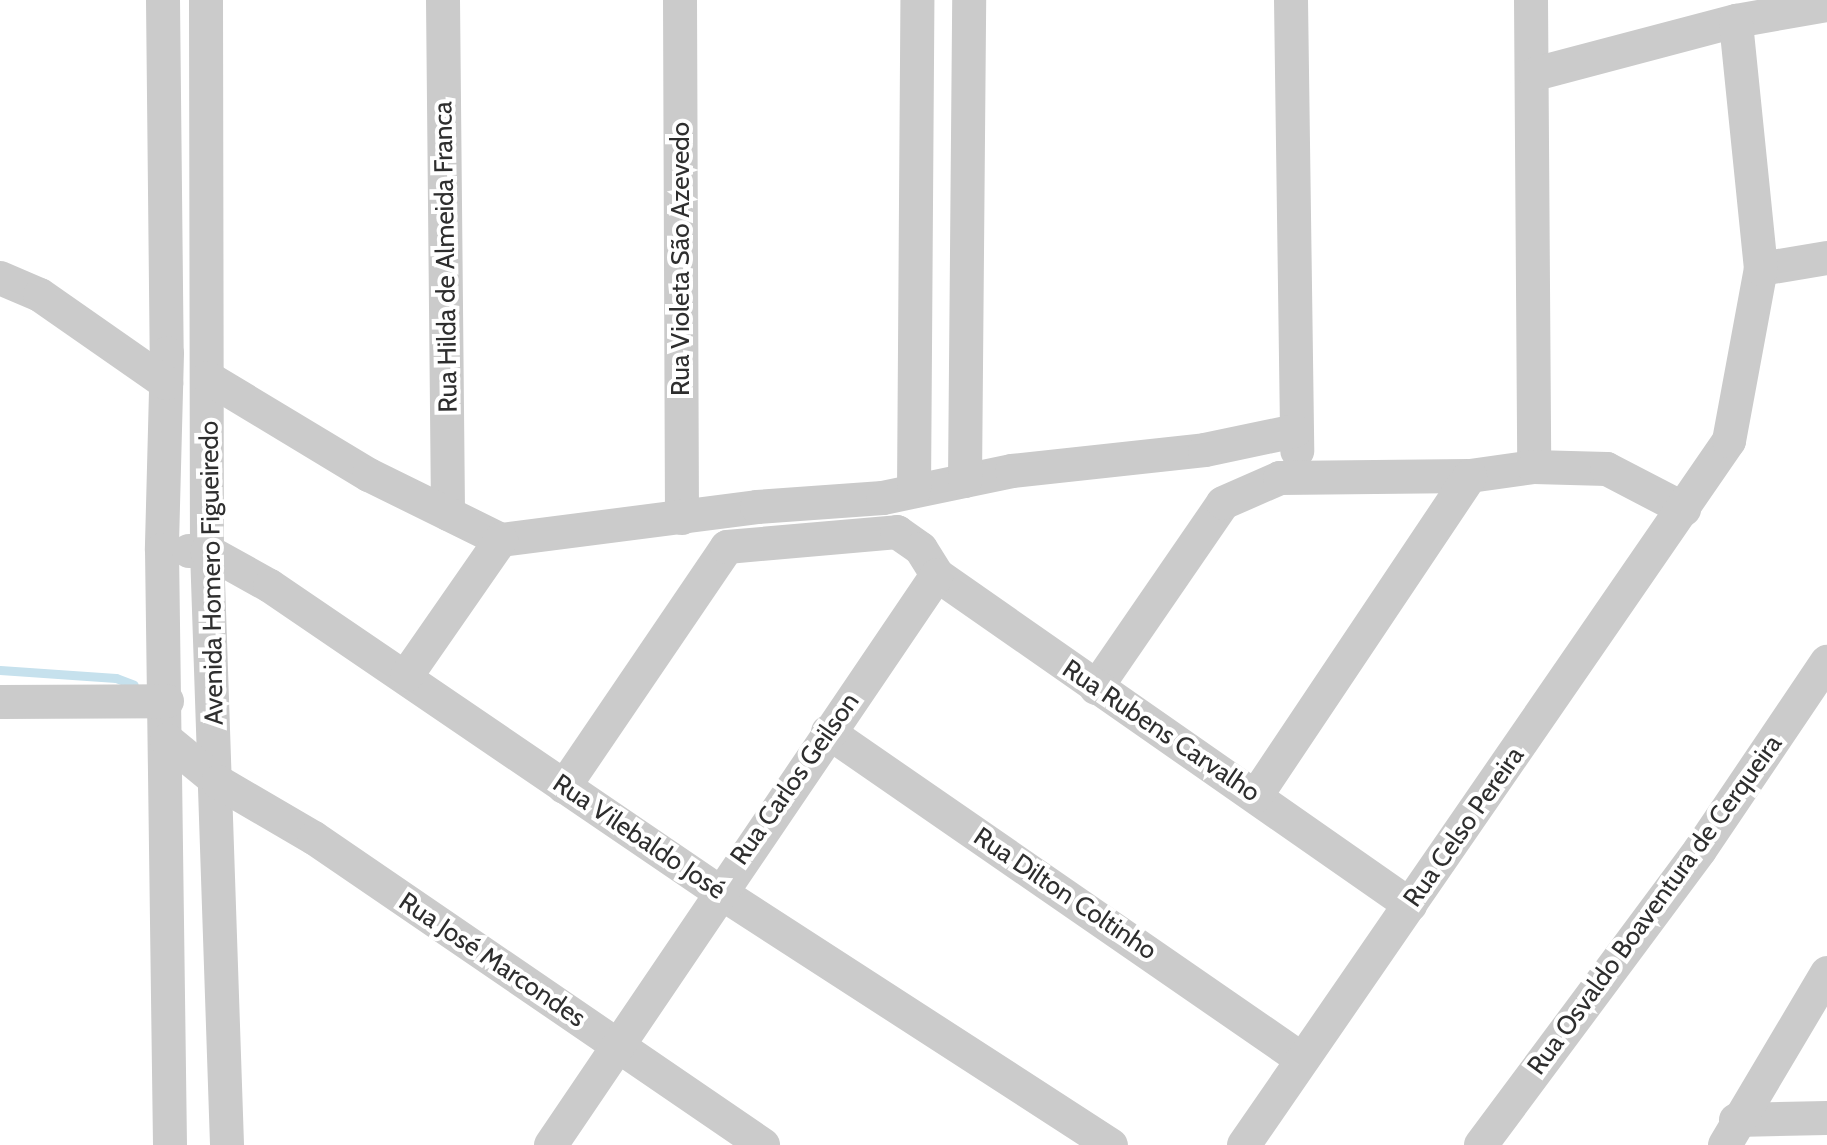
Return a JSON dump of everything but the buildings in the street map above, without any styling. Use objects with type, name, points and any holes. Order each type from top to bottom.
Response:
[{"type":"street","name":"Avenida Homero Figueiredo","points":[[163,0],[166,383],[162,550],[167,701],[170,1145]]},
{"type":"street","name":"Avenida Homero Figueiredo","points":[[206,0],[207,551],[218,782],[227,1145]]},
{"type":"street","name":"Rua Hilda de Almeida Franca","points":[[443,0],[448,514]]},
{"type":"street","name":"Rua Violeta São Azevedo","points":[[680,0],[682,518]]},
{"type":"street","points":[[914,491],[917,0]]},
{"type":"street","points":[[965,481],[969,0]]},
{"type":"street","points":[[1291,0],[1295,431],[1299,476]]},
{"type":"street","points":[[1531,0],[1535,74],[1534,467]]},
{"type":"street","points":[[1535,74],[1736,21],[1827,5]]},
{"type":"street","name":"Rua Celso Pereira","points":[[1244,1145],[1300,1058],[1410,905],[1729,441],[1761,269],[1736,21]]},
{"type":"street","points":[[1761,269],[1827,258]]},
{"type":"street","points":[[0,278],[40,295],[166,383]]},
{"type":"street","points":[[208,378],[369,475],[501,540],[914,491],[965,481],[1205,450],[1295,431]]},
{"type":"street","points":[[1096,688],[1223,503],[1280,478],[1470,476],[1534,467],[1607,469],[1684,509]]},
{"type":"street","points":[[1256,796],[1470,476]]},
{"type":"street","name":"Rua Rubens Carvalho","points":[[564,787],[727,547],[864,532],[897,532],[929,562],[1096,688],[1410,905]]},
{"type":"street","points":[[407,675],[501,540]]},
{"type":"street","points":[[162,550],[207,551]]},
{"type":"street","name":"Rua Vilebaldo José","points":[[207,551],[407,675],[564,787],[718,891],[1111,1145]]},
{"type":"street","name":"Rua Carlos Geilson","points":[[551,1145],[718,891],[828,732],[929,562]]},
{"type":"street","name":"Rua Osvaldo Boaventura de Cerqueira","points":[[1481,1145],[1700,850],[1827,662]]},
{"type":"street","points":[[0,702],[167,701]]},
{"type":"street","name":"Rua Dilton Coltinho","points":[[828,732],[1300,1058]]},
{"type":"street","name":"Rua José Marcondes","points":[[167,740],[218,782],[314,838],[763,1145]]},
{"type":"street","points":[[1730,1133],[1827,973]]},
{"type":"street","points":[[1730,1133],[1827,1118]]},
{"type":"waterway","points":[[0,670],[116,678],[134,685]]}]
